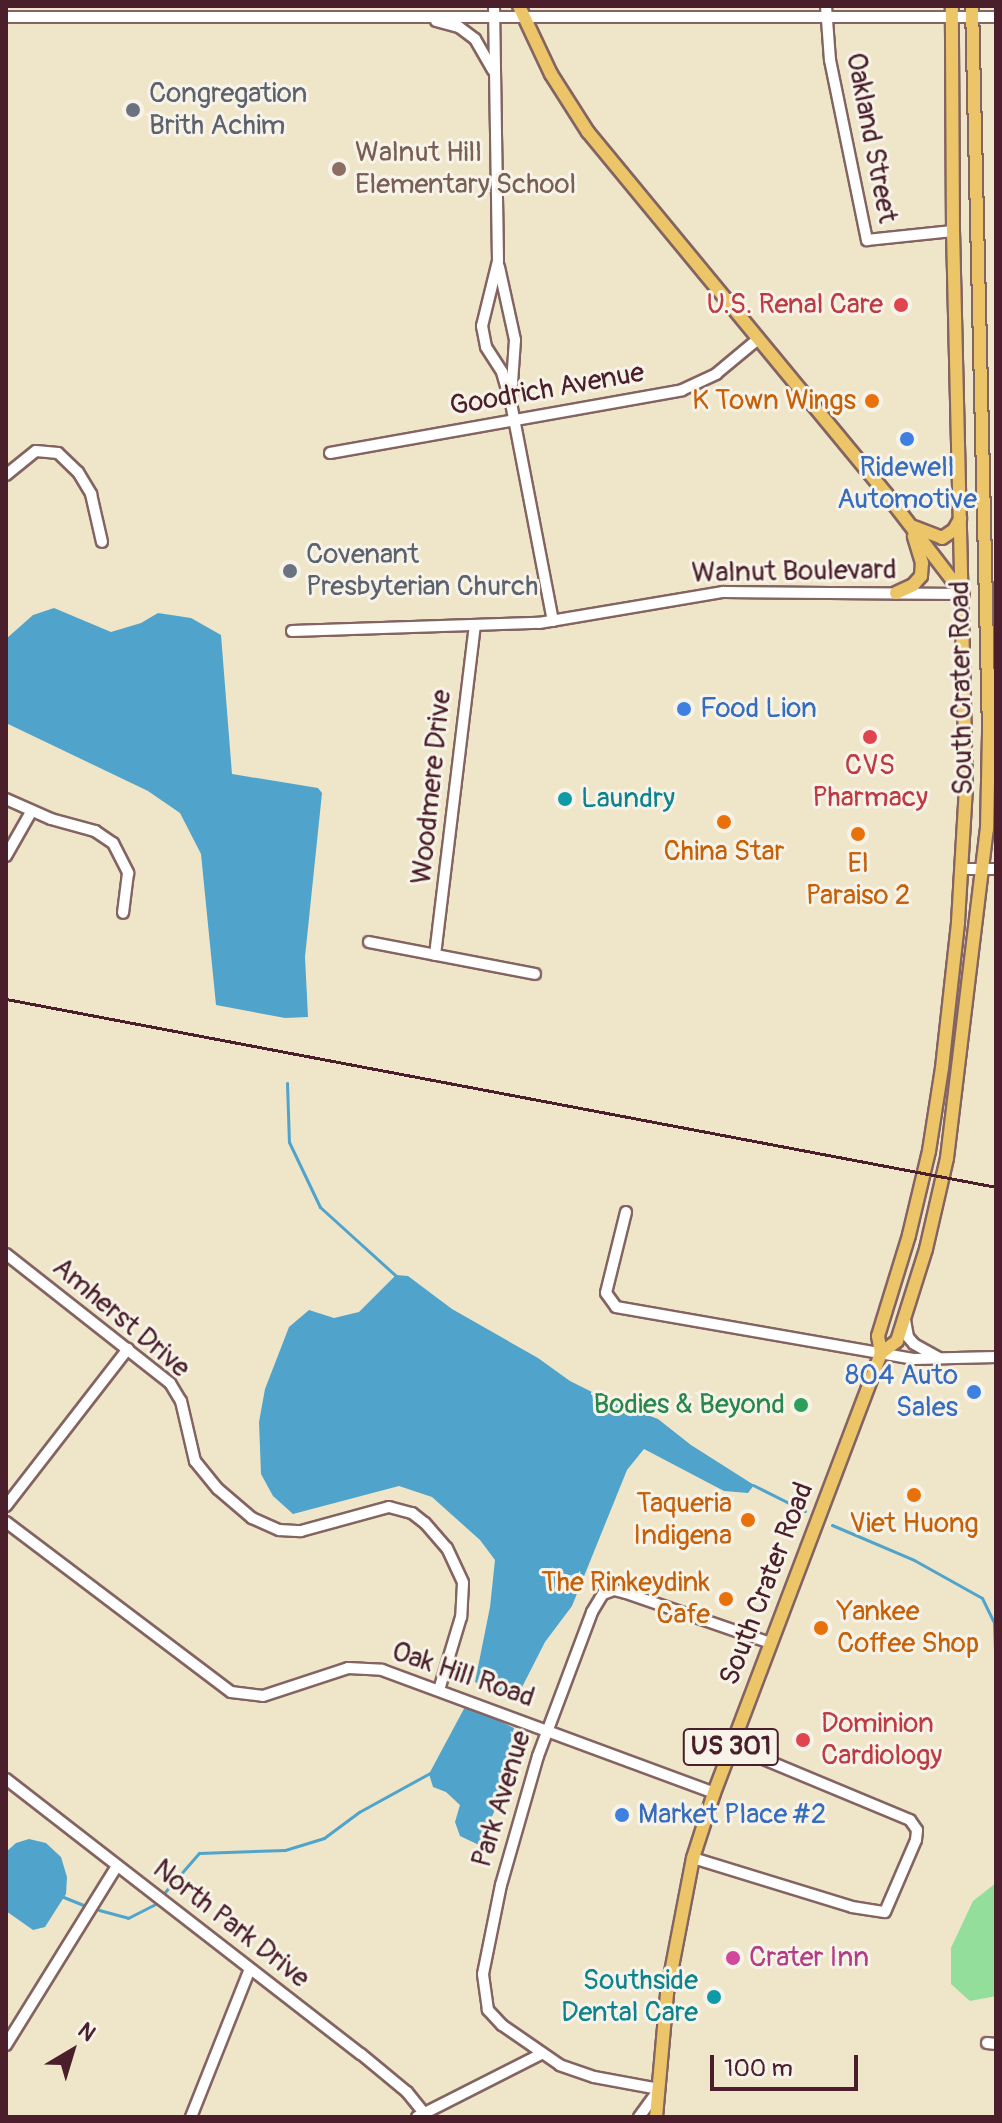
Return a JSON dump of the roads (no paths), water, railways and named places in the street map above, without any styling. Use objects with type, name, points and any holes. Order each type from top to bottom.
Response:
[{"type":"main road","points":[[522,11],[551,74],[588,132],[911,525],[963,594],[985,594]]},
{"type":"main road","name":"South Crater Road","points":[[656,2117],[671,1964],[693,1858],[714,1793],[881,1353],[878,1336],[905,1254],[936,1110],[962,869],[966,773],[953,231],[952,11]]},
{"type":"main road","name":"South Crater Road","points":[[881,1353],[897,1341],[929,1235],[947,1158],[990,869],[971,11]]},
{"type":"main road","points":[[911,525],[942,538],[954,530],[962,516]]},
{"type":"main road","points":[[896,593],[913,585],[922,570],[911,525]]},
{"type":"street","points":[[6,17],[164,11],[320,12],[427,18],[494,11],[971,11],[996,17]]},
{"type":"street","points":[[494,11],[498,261],[515,340],[511,403]]},
{"type":"street","name":"Oakland Street","points":[[826,11],[830,60],[867,240],[953,231]]},
{"type":"street","points":[[427,18],[466,31],[479,45],[495,73]]},
{"type":"street","points":[[498,261],[483,315],[483,337],[502,372],[511,403],[553,621]]},
{"type":"street","name":"Goodrich Avenue","points":[[330,453],[514,422],[693,386],[716,374],[758,339]]},
{"type":"street","points":[[6,475],[36,451],[58,453],[87,486],[102,542]]},
{"type":"street","name":"Walnut Boulevard","points":[[292,631],[553,621],[723,592],[963,594]]},
{"type":"street","name":"Woodmere Drive","points":[[435,955],[475,625]]},
{"type":"street","points":[[6,799],[31,812],[95,831],[113,843],[128,873],[123,913]]},
{"type":"street","points":[[6,856],[31,812]]},
{"type":"street","points":[[962,869],[990,869]]},
{"type":"street","points":[[369,942],[535,974]]},
{"type":"street","points":[[626,1212],[606,1290],[607,1299],[616,1307],[881,1353],[945,1361],[996,1357]]},
{"type":"street","name":"Amherst Drive","points":[[6,1254],[178,1392],[195,1461],[218,1489],[252,1518],[279,1530],[301,1531],[389,1507],[412,1513],[437,1535],[456,1563],[463,1583],[461,1617],[439,1690]]},
{"type":"street","points":[[905,1317],[906,1330],[914,1344],[945,1361]]},
{"type":"street","points":[[6,1506],[128,1349]]},
{"type":"street","name":"Oak Hill Road","points":[[6,1522],[231,1692],[263,1696],[335,1672],[365,1668],[399,1674],[714,1793]]},
{"type":"street","name":"Park Avenue","points":[[659,2089],[574,2071],[541,2054],[493,2017],[482,1988],[501,1885],[547,1731],[592,1612],[607,1592],[626,1593],[770,1643]]},
{"type":"street","points":[[693,1858],[852,1907],[885,1912],[916,1840],[917,1830],[910,1820],[732,1746]]},
{"type":"street","name":"North Park Drive","points":[[6,1779],[361,2054],[407,2092],[422,2115]]},
{"type":"street","points":[[6,2045],[117,1866]]},
{"type":"street","points":[[191,2117],[250,1969]]},
{"type":"street","points":[[422,2115],[541,2054]]},
{"type":"street","points":[[639,2117],[659,2089]]},
{"type":"water","points":[[54,608],[111,632],[141,623],[158,613],[191,618],[221,635],[232,774],[318,788],[322,793],[305,957],[308,1017],[285,1018],[216,1005],[201,854],[180,813],[148,791],[6,723],[6,639],[33,615]]},
{"type":"water","points":[[396,1275],[408,1276],[452,1309],[538,1358],[570,1381],[610,1401],[658,1419],[691,1445],[754,1485],[748,1493],[724,1491],[644,1449],[627,1470],[572,1606],[545,1642],[516,1699],[475,1682],[490,1607],[495,1560],[480,1540],[432,1497],[399,1486],[293,1514],[273,1496],[261,1474],[259,1422],[265,1389],[289,1327],[309,1310],[334,1318],[359,1312]]},
{"type":"water","points":[[466,1705],[514,1728],[494,1812],[479,1845],[460,1836],[455,1822],[460,1805],[446,1792],[433,1787],[429,1774]]},
{"type":"water","points":[[29,1839],[46,1843],[61,1857],[67,1877],[66,1894],[45,1927],[33,1930],[6,1911],[6,1852],[16,1843]]},
{"type":"waterway","points":[[287,1083],[289,1142],[320,1207],[396,1276]]},
{"type":"waterway","points":[[753,1485],[805,1511]]},
{"type":"waterway","points":[[832,1525],[914,1560],[982,1598],[994,1623],[996,1677]]},
{"type":"waterway","points":[[165,1892],[199,1853],[285,1850],[324,1838],[359,1812],[430,1773]]},
{"type":"waterway","points":[[61,1896],[83,1905]]},
{"type":"waterway","points":[[99,1910],[128,1918],[157,1903]]},
{"type":"railway","points":[[6,999],[996,1187]]},
{"type":"place","name":"Congregation Brith Achim","points":[[133,110]]},
{"type":"place","name":"Walnut Hill Elementary School","points":[[339,169]]},
{"type":"place","name":"U.S. Renal Care","points":[[901,305]]},
{"type":"place","name":"K Town Wings","points":[[872,401]]},
{"type":"place","name":"Ridewell Automotive","points":[[907,439]]},
{"type":"place","name":"Covenant Presbyterian Church","points":[[290,571]]},
{"type":"place","name":"Food Lion","points":[[684,709]]},
{"type":"place","name":"CVS Pharmacy","points":[[870,737]]},
{"type":"place","name":"Laundry","points":[[565,799]]},
{"type":"place","name":"China Star","points":[[724,822]]},
{"type":"place","name":"El Paraiso 2","points":[[858,834]]},
{"type":"place","name":"804 Auto Sales","points":[[974,1392]]},
{"type":"place","name":"Bodies & Beyond","points":[[801,1405]]},
{"type":"place","name":"Viet Huong","points":[[914,1495]]},
{"type":"place","name":"Taqueria Indigena","points":[[748,1520]]},
{"type":"place","name":"The Rinkeydink Cafe","points":[[726,1599]]},
{"type":"place","name":"Yankee Coffee Shop","points":[[821,1628]]},
{"type":"place","name":"Dominion Cardiology","points":[[803,1740]]},
{"type":"place","name":"Market Place #2","points":[[622,1815]]},
{"type":"place","name":"Crater Inn","points":[[733,1958]]},
{"type":"place","name":"Southside Dental Care","points":[[714,1997]]}]
